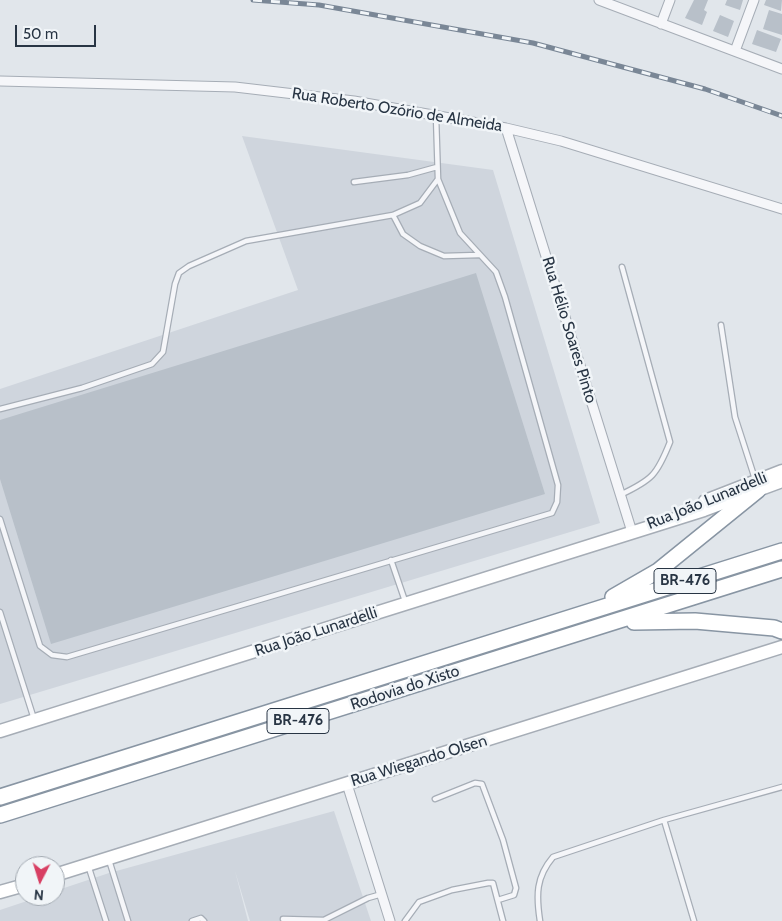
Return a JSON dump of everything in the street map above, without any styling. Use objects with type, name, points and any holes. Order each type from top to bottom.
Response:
[{"type":"highway","points":[[588,612],[658,571],[757,485]]},
{"type":"highway","name":"Rodovia do Xisto","points":[[0,797],[782,551]]},
{"type":"highway","name":"Rodovia do Xisto","points":[[0,816],[782,569]]},
{"type":"highway","points":[[596,628],[647,620],[695,621],[774,628],[782,631]]},
{"type":"street","points":[[599,0],[782,69]]},
{"type":"street","points":[[661,24],[670,0]]},
{"type":"street","points":[[735,52],[754,0]]},
{"type":"street","name":"Rua Roberto Ozório de Almeida","points":[[0,81],[235,88],[354,101],[436,114],[506,128],[606,153],[782,209]]},
{"type":"street","name":"Rua Hélio Soares Pinto","points":[[506,128],[632,532]]},
{"type":"street","name":"Rua João Lunardelli","points":[[0,731],[704,510],[757,485],[782,470]]},
{"type":"street","name":"Rua João Lunardelli","points":[[757,485],[782,481]]},
{"type":"street","name":"Rua Wiegando Olsen","points":[[65,872],[782,647]]},
{"type":"street","points":[[347,784],[390,921]]},
{"type":"street","points":[[0,892],[15,888]]},
{"type":"lane","points":[[0,519],[40,646],[52,654],[67,657],[552,513],[557,502],[558,485],[496,272],[460,233],[438,179],[436,114]]},
{"type":"lane","points":[[354,182],[408,175],[438,167]]},
{"type":"lane","points":[[0,408],[82,388],[152,364],[163,352],[175,284],[179,273],[189,266],[246,241],[393,215],[420,203],[438,179]]},
{"type":"lane","points":[[393,215],[403,234],[420,246],[444,256],[479,255]]},
{"type":"lane","points":[[620,495],[647,482],[662,463],[670,442],[622,267]]},
{"type":"lane","points":[[721,325],[735,417],[757,485]]},
{"type":"lane","points":[[392,560],[406,603]]},
{"type":"lane","points":[[0,612],[34,721]]},
{"type":"lane","points":[[435,798],[475,783],[482,784],[503,840],[516,888],[514,896],[498,900]]},
{"type":"lane","points":[[540,921],[536,900],[542,869],[554,857],[664,820],[782,787]]},
{"type":"lane","points":[[664,820],[694,921]]},
{"type":"lane","points":[[108,858],[128,921]]},
{"type":"lane","points":[[88,865],[106,921]]},
{"type":"lane","points":[[405,921],[419,902],[452,890],[493,884],[503,921]]},
{"type":"lane","points":[[283,919],[324,920],[368,898],[382,894]]},
{"type":"lane","points":[[192,921],[201,918],[204,921]]},
{"type":"shaded area","points":[[242,136],[493,170],[600,523],[0,704],[0,389],[298,290]]},
{"type":"shaded area","points":[[334,811],[371,921],[250,921],[235,871],[248,921],[0,921],[0,910],[15,905],[65,906],[65,888],[109,873]]},
{"type":"building","points":[[694,0],[708,0],[704,10],[707,12],[702,25],[685,18]]},
{"type":"building","points":[[727,0],[743,0],[740,10],[725,5]]},
{"type":"building","points":[[766,0],[782,0],[781,11],[764,5]]},
{"type":"building","points":[[769,10],[782,14],[782,35],[763,29]]},
{"type":"building","points":[[720,15],[734,21],[728,37],[713,31]]},
{"type":"building","points":[[757,30],[781,39],[776,52],[752,44]]},
{"type":"building","points":[[476,273],[545,494],[51,644],[0,479],[0,420]]},
{"type":"railway","points":[[253,0],[319,5],[533,43],[705,89],[782,116]]}]
